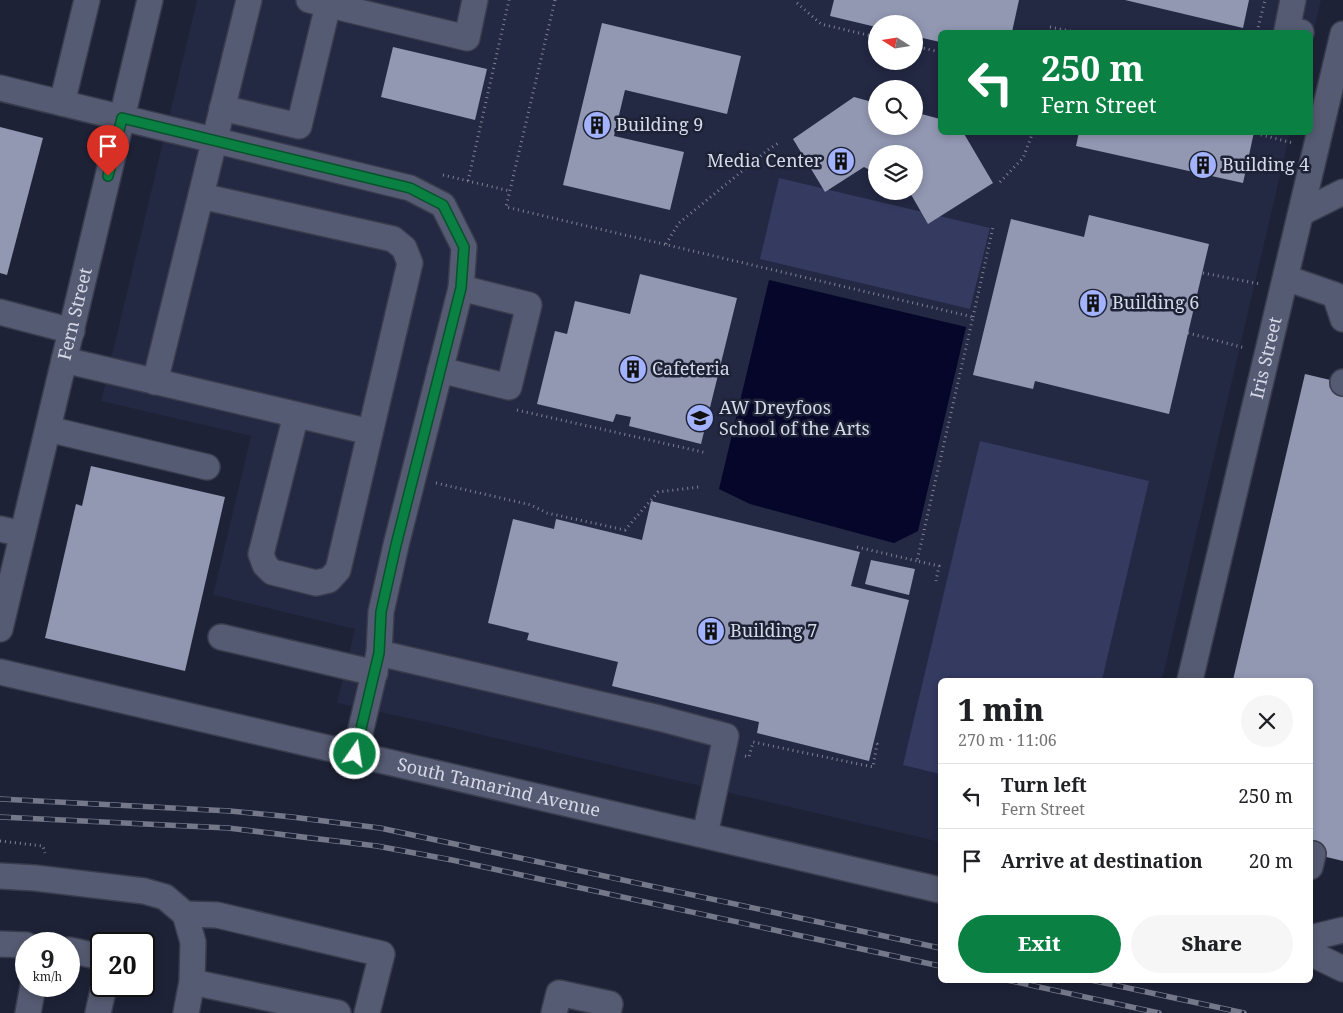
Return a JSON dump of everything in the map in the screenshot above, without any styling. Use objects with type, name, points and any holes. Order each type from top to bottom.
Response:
[{"type":"street","points":[[62,103],[87,0]]},
{"type":"street","points":[[155,382],[248,0]]},
{"type":"street","points":[[222,108],[300,126],[318,2],[467,38],[475,0]]},
{"type":"street","points":[[1287,30],[1293,0]]},
{"type":"street","name":"Fern Street","points":[[0,629],[11,532],[48,429],[122,118],[145,1]]},
{"type":"street","name":"Iris Street","points":[[1190,678],[1301,213],[1336,98],[1343,34]]},
{"type":"street","points":[[0,88],[410,188],[443,205],[464,247],[461,288],[396,545],[381,612],[377,663],[355,754]]},
{"type":"street","points":[[1301,213],[1343,192]]},
{"type":"street","points":[[201,196],[392,238],[404,248],[410,263],[338,570],[329,580],[316,583],[272,572],[265,565],[261,554],[296,414]]},
{"type":"street","points":[[1286,278],[1335,295],[1343,318]]},
{"type":"street","points":[[440,370],[509,387],[529,305],[461,288]]},
{"type":"street","points":[[0,312],[72,331]]},
{"type":"street","points":[[64,360],[370,432]]},
{"type":"street","points":[[48,429],[207,467]]},
{"type":"street","points":[[221,637],[377,663],[658,718],[726,736],[705,835]]},
{"type":"street","name":"South Tamarind Avenue","points":[[0,672],[938,890]]},
{"type":"street","points":[[0,876],[35,878],[144,891],[165,898],[185,914],[194,942],[192,982],[186,1013]]},
{"type":"street","points":[[185,914],[217,914],[382,954],[367,1013]]},
{"type":"street","points":[[1313,937],[1343,930]]},
{"type":"street","points":[[0,944],[15,945]]},
{"type":"street","points":[[1313,954],[1343,969]]},
{"type":"street","points":[[192,982],[338,1013]]},
{"type":"street","points":[[554,1013],[559,994],[610,1004],[608,1013]]},
{"type":"street","points":[[28,1013],[31,997]]},
{"type":"street","points":[[98,1013],[102,997]]},
{"type":"path","points":[[468,181],[509,0]]},
{"type":"path","points":[[555,0],[506,207],[973,317]]},
{"type":"path","points":[[1258,30],[1265,0]]},
{"type":"path","points":[[797,3],[821,24],[868,35]]},
{"type":"path","points":[[1050,27],[1066,30]]},
{"type":"path","points":[[923,48],[938,52]]},
{"type":"path","points":[[1000,182],[1023,158],[1032,135]]},
{"type":"path","points":[[1262,135],[1293,143]]},
{"type":"path","points":[[666,244],[679,223],[780,142]]},
{"type":"path","points":[[917,561],[994,227]]},
{"type":"path","points":[[1203,273],[1260,284]]},
{"type":"path","points":[[1188,334],[1245,348]]},
{"type":"path","points":[[513,410],[707,453]]},
{"type":"path","points":[[432,482],[531,505],[547,513],[625,530],[658,492],[699,487]]},
{"type":"path","points":[[857,547],[939,566],[936,581]]},
{"type":"path","points":[[722,752],[749,757],[753,742],[872,767],[878,744],[874,743]]},
{"type":"path","points":[[0,841],[43,846],[45,853]]},
{"type":"shaded area","name":"AW Dreyfoos School of the Arts","points":[[197,0],[1321,0],[1313,33],[1313,30],[938,30],[938,135],[1290,135],[1162,678],[938,678],[938,842],[435,724],[337,703],[355,629],[213,595],[251,436],[101,401]]},
{"type":"shaded area","points":[[779,178],[990,228],[970,309],[760,259]]},
{"type":"shaded area","points":[[769,280],[966,327],[918,531],[894,543],[750,504],[719,489]]},
{"type":"shaded area","points":[[980,441],[1149,481],[1102,678],[938,678],[938,774],[903,765]]},
{"type":"building","points":[[834,0],[1019,0],[1012,30],[938,30],[938,42],[923,38],[923,15],[868,15],[868,25],[830,16]]},
{"type":"building","points":[[1125,0],[1249,0],[1243,28]]},
{"type":"building","name":"Building 9","points":[[602,23],[741,56],[727,114],[625,90],[614,136],[684,152],[670,210],[563,185]]},
{"type":"building","points":[[393,47],[487,69],[475,120],[381,97]]},
{"type":"building","name":"Media Center","points":[[854,97],[868,101],[868,135],[923,135],[923,114],[938,118],[938,135],[965,135],[993,183],[928,224],[914,200],[923,200],[923,145],[868,145],[868,169],[864,167],[825,192],[793,139]]},
{"type":"building","points":[[0,127],[43,138],[7,275],[0,273]]},
{"type":"building","name":"Building 4","points":[[1078,135],[1253,135],[1243,183],[1076,146]]},
{"type":"building","name":"Building 6","points":[[1089,215],[1209,244],[1169,414],[1035,381],[1033,389],[973,375],[1011,219],[1084,237]]},
{"type":"building","name":"Cafeteria","points":[[640,274],[737,298],[701,444],[629,426],[631,417],[616,414],[613,422],[537,404],[555,331],[567,334],[575,301],[630,314]]},
{"type":"building","points":[[1305,374],[1343,383],[1343,861],[1313,854],[1313,678],[1233,678]]},
{"type":"building","points":[[91,466],[225,497],[185,671],[45,638],[76,504],[82,506]]},
{"type":"building","name":"Building 7","points":[[651,501],[860,552],[851,586],[909,600],[869,761],[757,733],[759,722],[612,686],[618,662],[527,640],[529,633],[488,623],[513,519],[554,529],[556,519],[642,540]]},
{"type":"building","points":[[871,560],[915,569],[909,595],[865,584]]},
{"type":"railway","points":[[0,799],[230,811],[380,828],[938,948]]},
{"type":"railway","points":[[0,817],[228,828],[377,846],[452,860],[938,966]]},
{"type":"railway","points":[[1021,983],[1159,1013]]},
{"type":"railway","points":[[1105,983],[1244,1013]]},
{"type":"place","name":"Building 9","points":[[597,125]]},
{"type":"place","name":"Media Center","points":[[841,161]]},
{"type":"place","name":"Building 4","points":[[1203,165]]},
{"type":"place","name":"Building 6","points":[[1093,303]]},
{"type":"place","name":"Cafeteria","points":[[633,369]]},
{"type":"place","name":"AW Dreyfoos School of the Arts","points":[[700,418]]},
{"type":"place","name":"Building 7","points":[[711,631]]},
{"type":"route","points":[[108,176],[122,118],[410,188],[443,205],[464,247],[461,288],[396,545],[381,612],[379,653],[355,754]]}]
